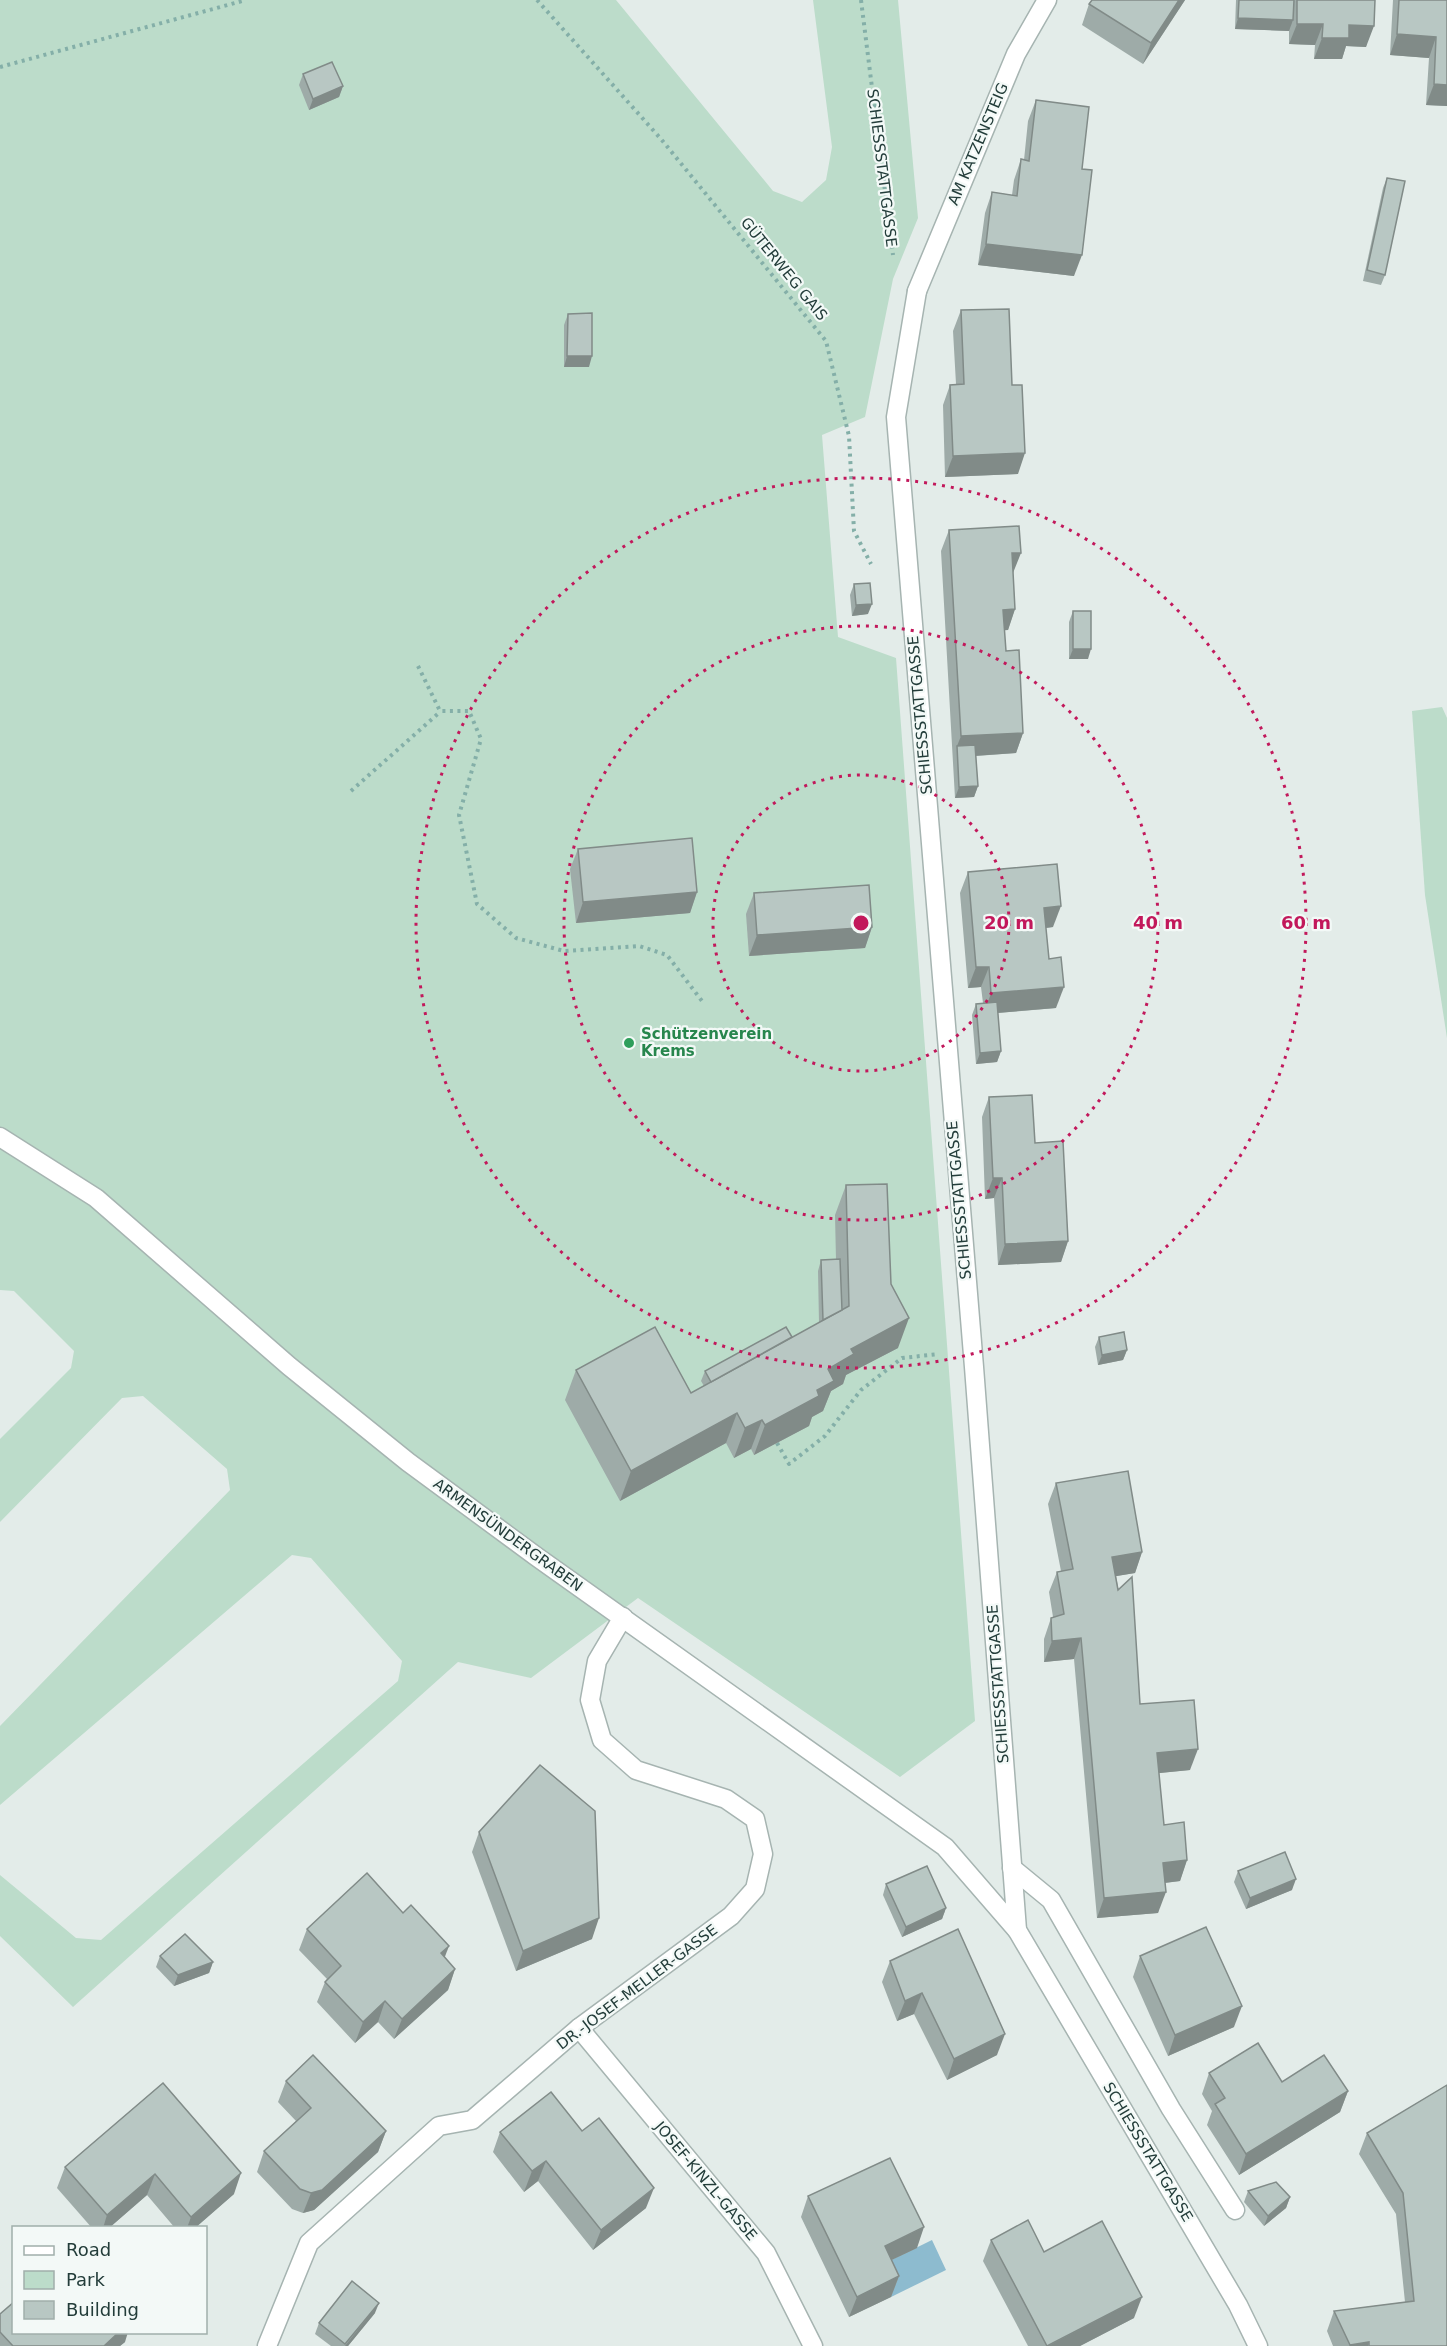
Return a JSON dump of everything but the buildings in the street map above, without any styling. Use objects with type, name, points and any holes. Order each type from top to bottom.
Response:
[{"type":"street","name":"AM KATZENSTEIG","points":[[917,291],[1016,54],[1047,0]]},
{"type":"street","name":"SCHIESSSTATTGASSE","points":[[917,291],[896,417],[1017,1930],[1238,2305],[1258,2346]]},
{"type":"street","name":"ARMENSÜNDERGRABEN","points":[[0,1137],[96,1198],[289,1366],[390,1447],[537,1557],[945,1846],[1017,1930]]},
{"type":"street","name":"DR.-JOSEF-MELLER-GASSE","points":[[267,2346],[309,2243],[439,2126],[472,2120],[579,2028],[731,1916],[754,1889],[763,1854],[755,1820],[726,1799],[636,1770],[602,1740],[590,1700],[597,1661],[623,1617]]},
{"type":"street","points":[[1012,1868],[1051,1900],[1171,2109],[1235,2210]]},
{"type":"street","name":"JOSEF-KINZL-GASSE","points":[[579,2028],[766,2253],[813,2346]]},
{"type":"path","points":[[0,67],[246,0]]},
{"type":"path","name":"GÜTERWEG GAIS","points":[[537,0],[661,139],[826,341],[849,436],[854,531],[870,563],[911,597]]},
{"type":"path","name":"SCHIESSSTATTGASSE","points":[[861,0],[891,253],[917,291]]},
{"type":"path","points":[[418,666],[440,711]]},
{"type":"path","points":[[351,791],[440,711],[469,711],[481,739],[459,815],[477,904],[516,938],[564,951],[639,946],[667,955],[702,1001]]},
{"type":"path","points":[[777,1443],[789,1464],[825,1436],[861,1390],[902,1358],[972,1353]]},
{"type":"green space","points":[[0,0],[616,0],[773,191],[802,202],[826,180],[832,147],[813,0],[898,0],[918,218],[893,279],[865,417],[822,435],[838,637],[896,658],[975,1721],[900,1777],[638,1598],[531,1678],[458,1662],[73,2007],[0,1936],[0,1875],[76,1938],[101,1940],[398,1681],[402,1661],[311,1558],[292,1555],[0,1805],[0,1726],[230,1490],[227,1469],[143,1396],[122,1398],[0,1522],[0,1439],[71,1368],[74,1351],[14,1291],[0,1290]]},
{"type":"green space","points":[[1442,707],[1447,718],[1447,1038],[1425,895],[1412,711]]},
{"type":"water","points":[[932,2240],[946,2270],[891,2297],[877,2267]]},
{"type":"place","name":"Schützenverein Krems","points":[[629,1043]]}]
